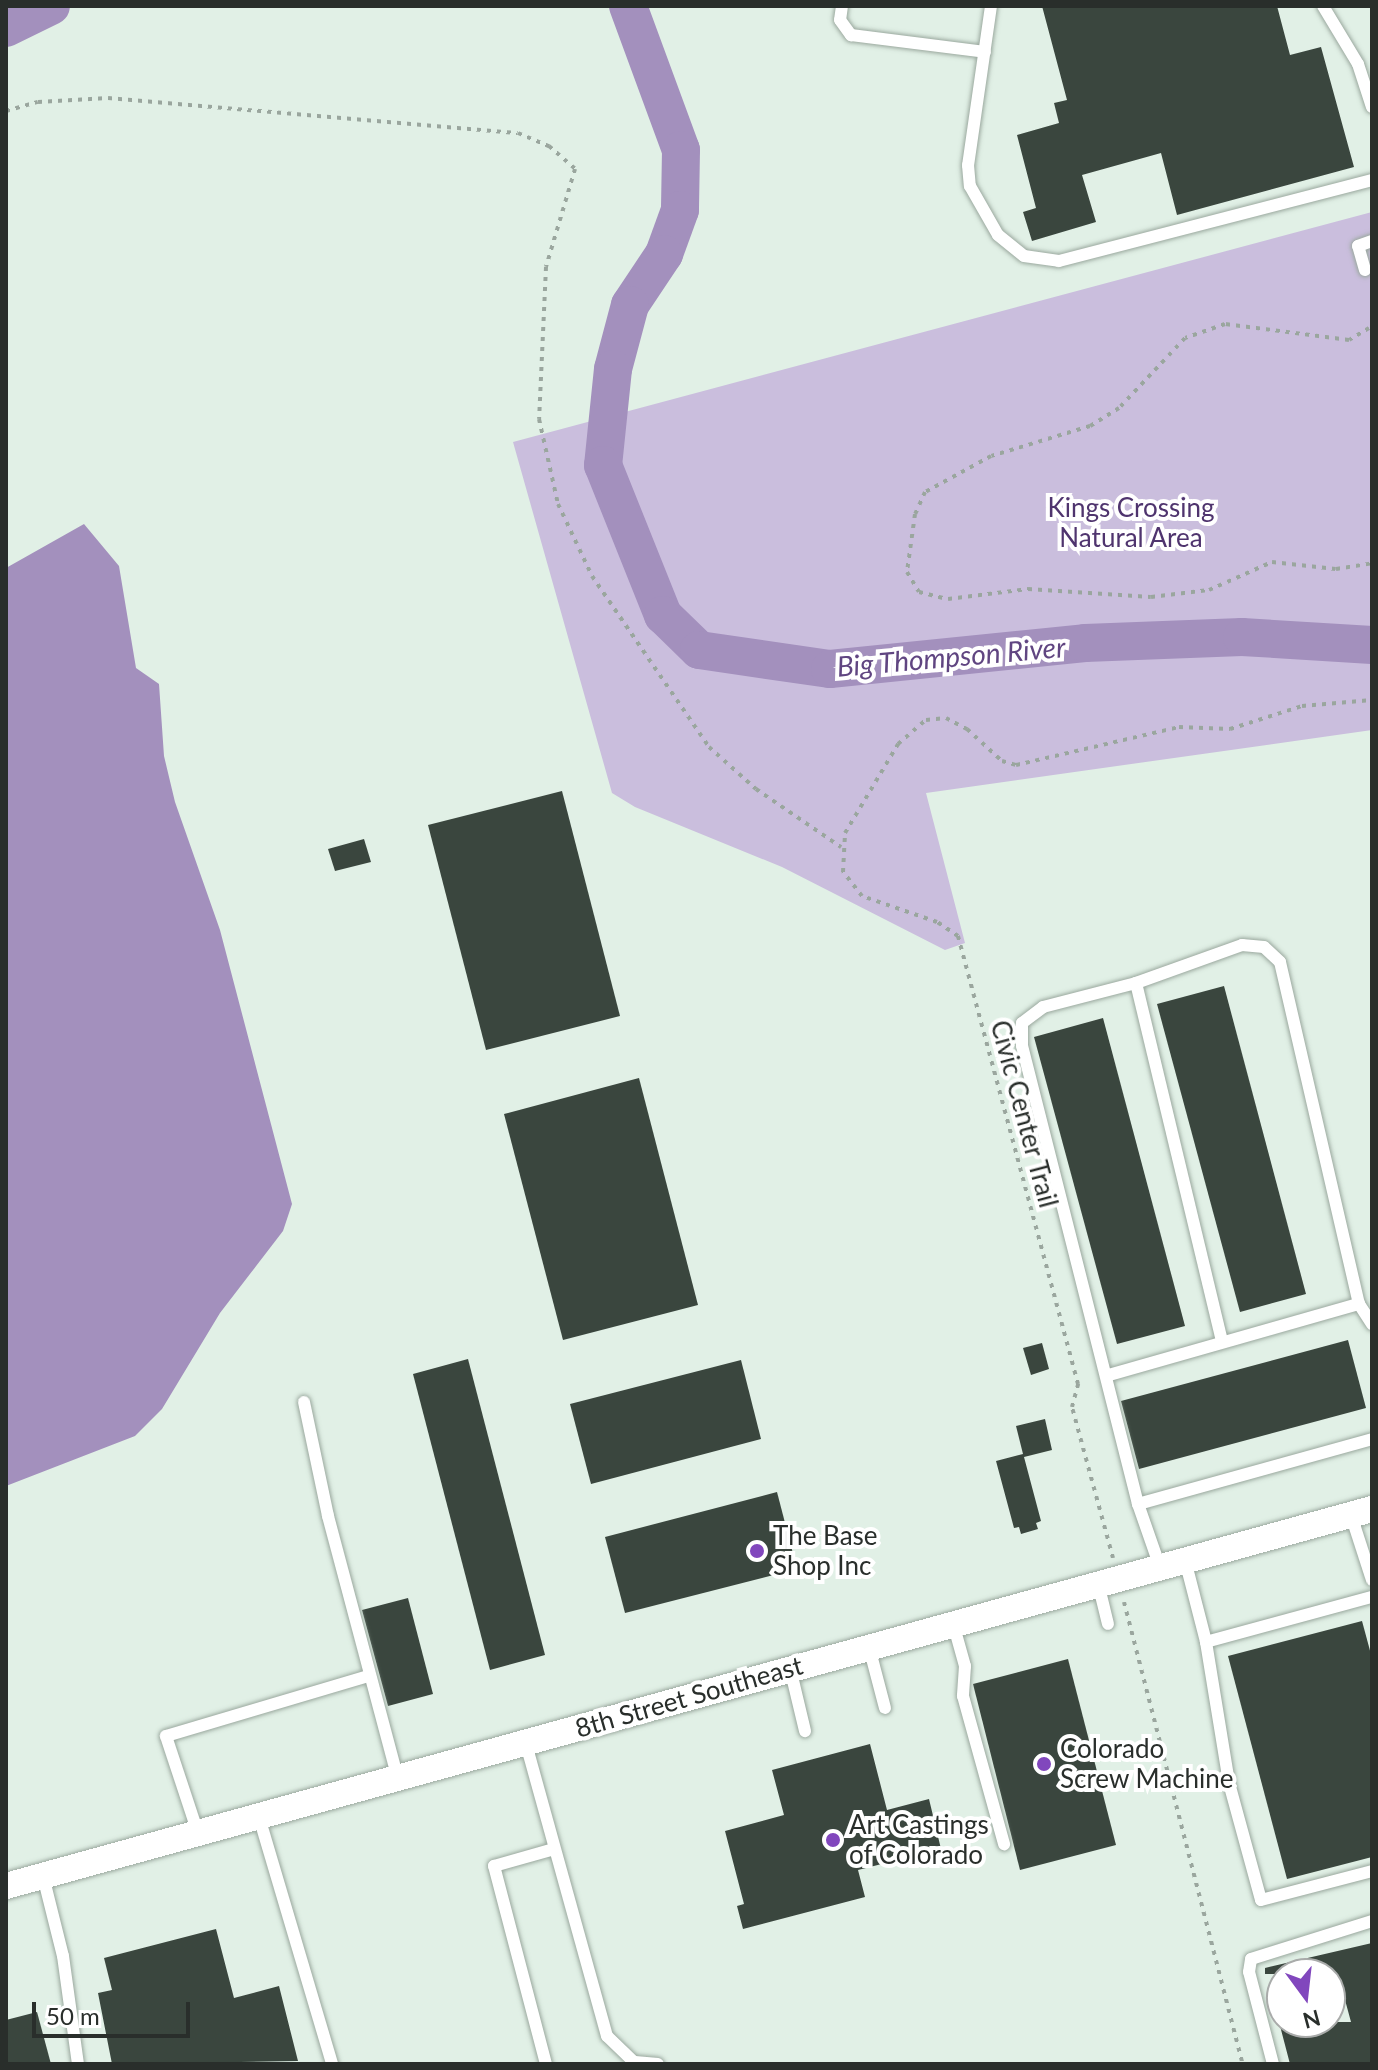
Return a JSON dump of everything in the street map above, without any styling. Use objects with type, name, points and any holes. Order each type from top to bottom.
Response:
[{"type":"street","name":"8th Street Southeast","points":[[6,1886],[1362,1512]]},
{"type":"lane","points":[[842,6],[840,20],[851,35],[985,52]]},
{"type":"lane","points":[[991,6],[968,165],[970,186],[998,235],[1024,256],[1059,261],[1372,180]]},
{"type":"lane","points":[[1323,6],[1358,64],[1372,107]]},
{"type":"lane","points":[[1365,270],[1358,246],[1372,241]]},
{"type":"lane","points":[[1372,1324],[1359,1304],[1280,962],[1264,947],[1242,945],[1136,983],[1043,1007],[1022,1023],[1022,1046],[1109,1375],[1138,1504],[1172,1563],[1206,1642],[1229,1783],[1261,1900],[1372,1871]]},
{"type":"lane","points":[[1136,983],[1222,1342]]},
{"type":"lane","points":[[1109,1375],[1359,1304]]},
{"type":"lane","points":[[304,1402],[369,1676],[398,1779]]},
{"type":"lane","points":[[1138,1504],[1372,1439]]},
{"type":"lane","points":[[1362,1512],[1372,1580]]},
{"type":"lane","points":[[1108,1581],[1108,1624]]},
{"type":"lane","points":[[1206,1642],[1372,1597]]},
{"type":"lane","points":[[953,1623],[965,1666],[963,1696],[1004,1844]]},
{"type":"lane","points":[[869,1647],[885,1708]]},
{"type":"lane","points":[[790,1668],[805,1731]]},
{"type":"lane","points":[[198,1833],[166,1736],[369,1676]]},
{"type":"lane","points":[[526,1744],[607,2036],[636,2063],[658,2064]]},
{"type":"lane","points":[[259,1817],[332,2064]]},
{"type":"lane","points":[[546,2064],[494,1866],[554,1849]]},
{"type":"lane","points":[[43,1876],[63,1956],[78,2064]]},
{"type":"lane","points":[[1273,2064],[1249,1972],[1251,1959],[1372,1921]]},
{"type":"path","points":[[6,111],[38,102],[108,98],[518,133],[549,146],[575,169],[546,267],[539,419],[558,504],[592,576],[709,747],[756,789],[841,847],[881,768],[908,732],[926,720],[946,718],[967,729],[1002,761],[1016,765],[1179,727],[1230,729],[1302,706],[1372,700]]},
{"type":"path","points":[[1372,306],[1369,328],[1372,345]]},
{"type":"path","points":[[1369,328],[1349,340],[1225,324],[1185,338],[1119,408],[1090,426],[991,456],[925,492],[915,514],[907,572],[919,592],[948,599],[1028,589],[1151,597],[1209,590],[1272,562],[1336,569],[1372,563]]},
{"type":"path","name":"Civic Center Trail","points":[[841,847],[843,872],[862,896],[950,928],[958,936],[1078,1384],[1072,1407],[1108,1581],[1243,2064]]},
{"type":"green space","name":"Kings Crossing Natural Area","points":[[1372,212],[1372,730],[926,793],[965,943],[945,950],[782,867],[635,807],[612,793],[513,442]]},
{"type":"shaded area","points":[[84,524],[119,566],[136,668],[159,684],[164,756],[175,802],[220,930],[292,1204],[283,1231],[220,1313],[162,1409],[135,1436],[6,1486],[6,568]]},
{"type":"building","points":[[1042,6],[1277,6],[1290,55],[1321,47],[1354,167],[1177,215],[1161,153],[1082,175],[1096,222],[1032,241],[1023,212],[1036,208],[1017,135],[1059,123],[1054,103],[1067,100]]},
{"type":"building","points":[[562,791],[620,1016],[486,1050],[428,825]]},
{"type":"building","points":[[364,839],[371,862],[335,871],[328,849]]},
{"type":"building","points":[[1224,986],[1306,1294],[1240,1312],[1157,1004]]},
{"type":"building","points":[[1103,1018],[1185,1326],[1117,1344],[1034,1037]]},
{"type":"building","points":[[639,1078],[698,1305],[563,1340],[504,1114]]},
{"type":"building","points":[[1348,1340],[1366,1408],[1139,1469],[1121,1401]]},
{"type":"building","points":[[1042,1343],[1049,1369],[1031,1375],[1023,1348]]},
{"type":"building","points":[[468,1359],[545,1655],[490,1670],[413,1374]]},
{"type":"building","points":[[741,1360],[761,1439],[591,1484],[570,1404]]},
{"type":"building","points":[[1045,1419],[1052,1450],[1024,1457],[1041,1521],[1036,1523],[1038,1529],[1021,1534],[1019,1527],[1014,1528],[996,1461],[1023,1454],[1016,1426]]},
{"type":"building","points":[[777,1492],[797,1569],[625,1613],[605,1537]]},
{"type":"building","points":[[408,1598],[433,1694],[388,1706],[362,1610]]},
{"type":"building","points":[[1362,1621],[1372,1658],[1372,1857],[1287,1879],[1228,1656]]},
{"type":"building","name":"Colorado Screw Machine","points":[[1068,1659],[1116,1845],[1020,1870],[973,1684]]},
{"type":"building","name":"Art Castings of Colorado","points":[[870,1744],[887,1810],[929,1799],[941,1849],[858,1870],[865,1897],[743,1929],[737,1906],[744,1904],[725,1831],[784,1815],[772,1770]]},
{"type":"building","points":[[216,1929],[234,1998],[279,1986],[298,2061],[112,2064],[98,1993],[112,1990],[104,1958]]},
{"type":"building","points":[[1372,1943],[1372,2064],[1290,2064],[1283,2038],[1346,2038],[1346,2022],[1351,2022],[1346,2004],[1346,1958],[1308,1958]]},
{"type":"building","points":[[37,2012],[51,2064],[6,2064],[6,2020]]},
{"type":"waterway","name":"Big Thompson River","points":[[6,28],[51,6]]},
{"type":"waterway","name":"Big Thompson River","points":[[628,6],[681,150],[680,210],[664,254],[630,305],[613,369],[603,465],[663,615],[699,650],[830,669],[1085,643],[1242,637],[1372,645]]},
{"type":"place","name":"The Base Shop Inc","points":[[757,1551]]},
{"type":"place","name":"Colorado Screw Machine","points":[[1044,1764]]},
{"type":"place","name":"Art Castings of Colorado","points":[[833,1840]]}]
